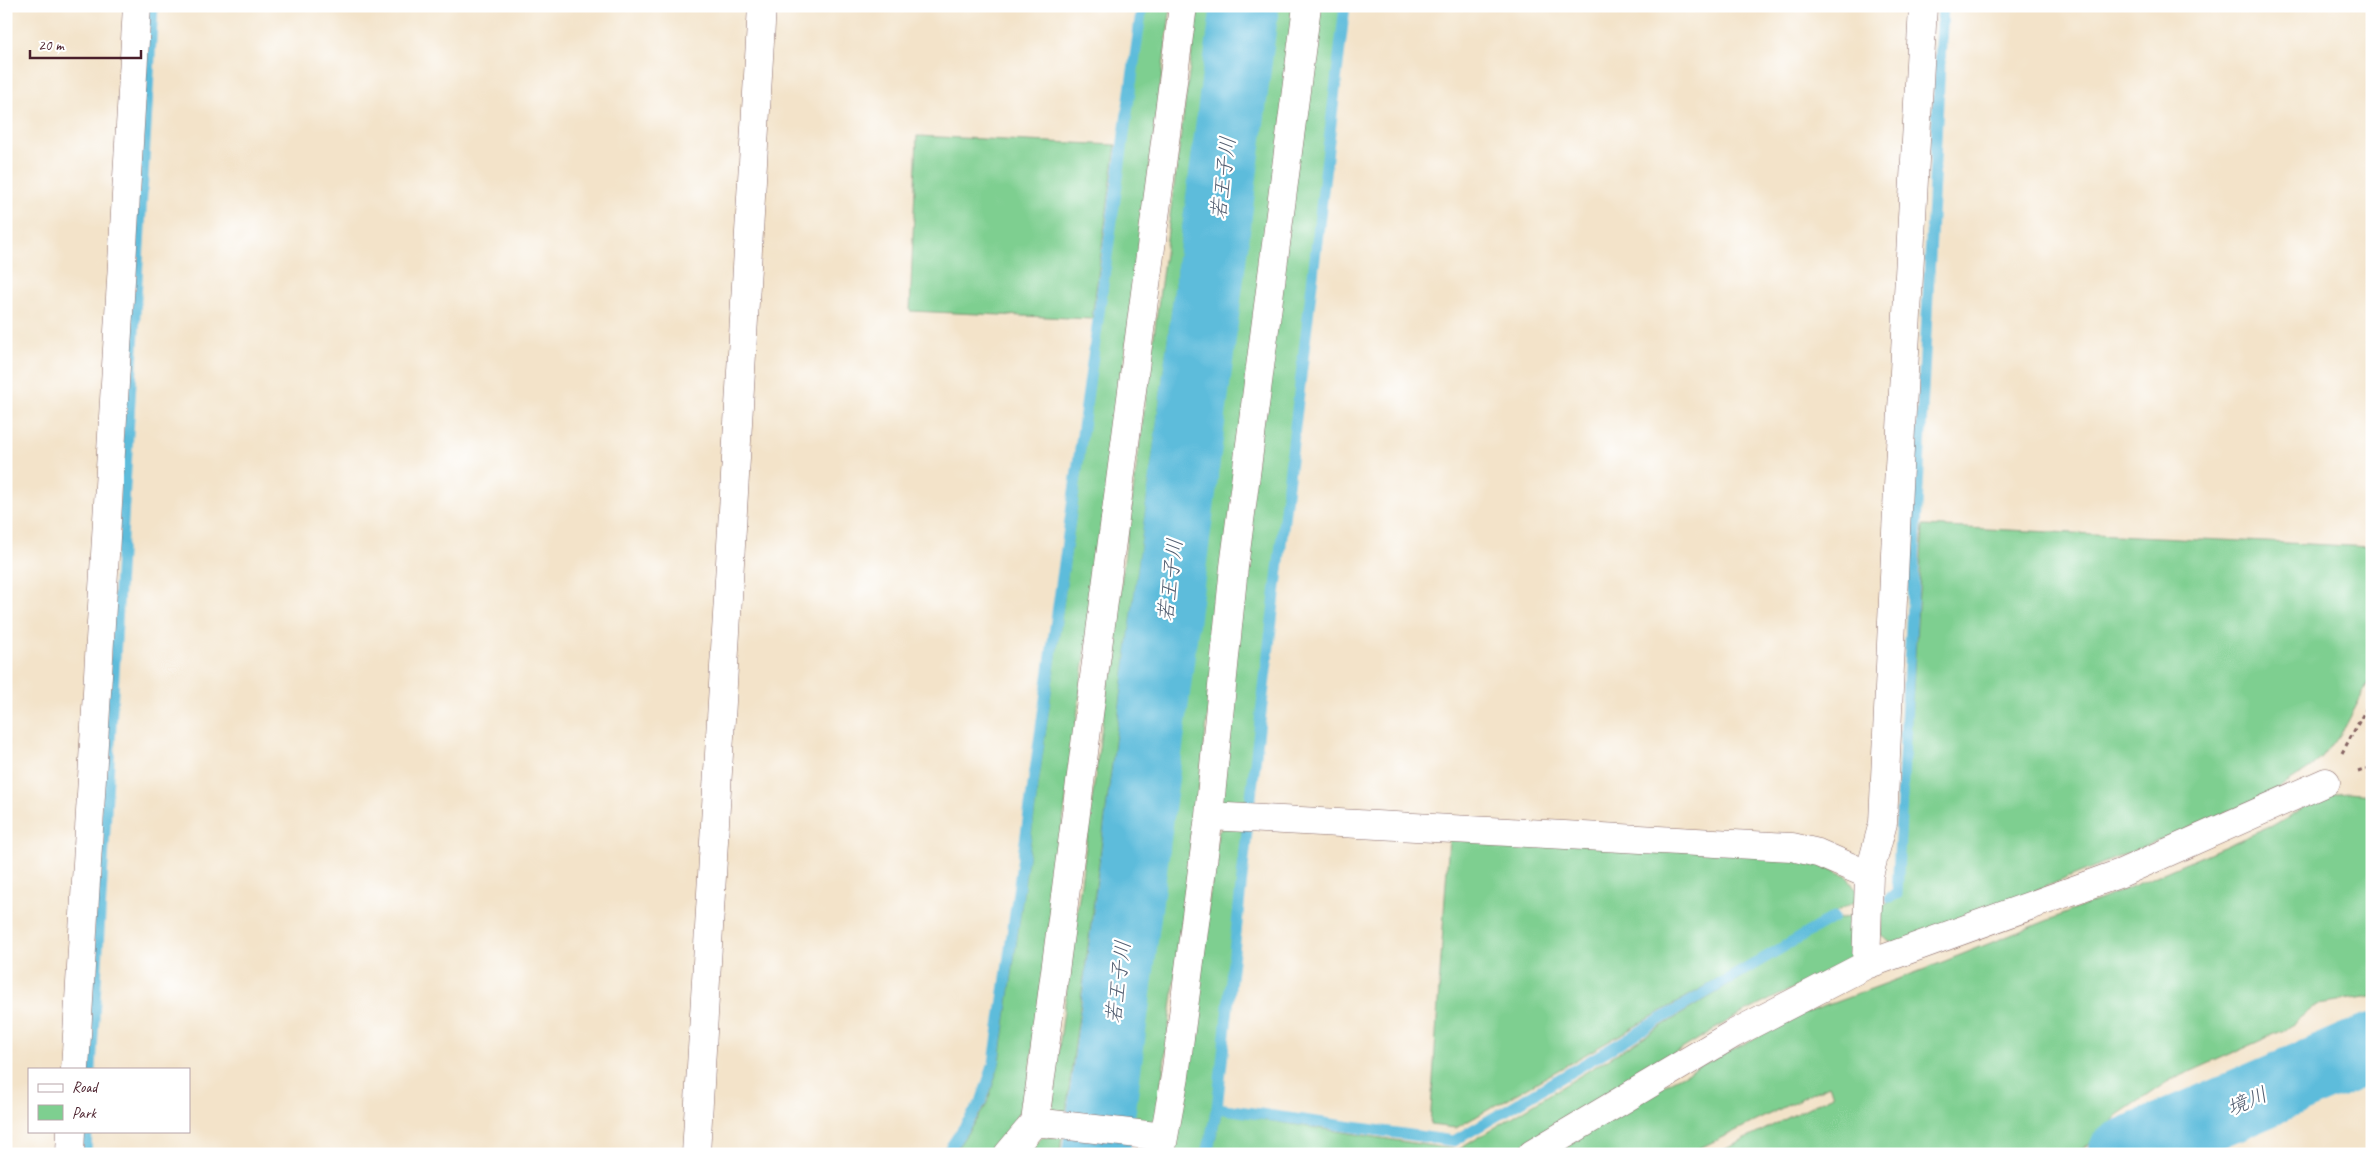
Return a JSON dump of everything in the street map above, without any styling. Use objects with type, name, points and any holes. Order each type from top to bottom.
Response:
[{"type":"street","points":[[75,1068],[137,6]]},
{"type":"street","points":[[696,1154],[762,6]]},
{"type":"street","points":[[1008,1154],[1045,1123],[1183,6]]},
{"type":"street","points":[[1045,1123],[1163,1146],[1175,1076],[1209,816],[1234,567],[1307,6]]},
{"type":"street","points":[[1866,965],[1869,875],[1882,823],[1897,497],[1924,6]]},
{"type":"street","points":[[1532,1154],[1732,1034],[1866,965],[2121,873],[2326,782]]},
{"type":"street","points":[[1209,816],[1792,847],[1818,853],[1869,875]]},
{"type":"street","points":[[70,1154],[71,1132]]},
{"type":"path","points":[[2326,782],[2372,698]]},
{"type":"green space","points":[[1146,6],[1171,6],[1027,1095],[1013,1127],[993,1154],[953,1154],[987,1104],[1000,1061]]},
{"type":"green space","points":[[1198,6],[1212,6],[1066,1114],[1054,1111],[1052,1100]]},
{"type":"green space","points":[[1277,6],[1297,6],[1157,1121],[1151,1125],[1129,1121]]},
{"type":"green space","points":[[1317,6],[1342,6],[1245,809],[1229,808],[1220,800],[1245,541]]},
{"type":"green space","points":[[917,136],[1116,145],[1092,319],[910,311]]},
{"type":"green space","points":[[1923,526],[2372,547],[2372,676],[2345,727],[2322,758],[2309,769],[2267,796],[1899,947],[1881,935],[1882,905],[1900,897]]},
{"type":"green space","points":[[2348,792],[2372,794],[2372,996],[2318,1004],[2284,1030],[2167,1082],[2118,1115],[2094,1141],[2075,1154],[1716,1154],[1833,1095],[1829,1085],[1688,1154],[1552,1154],[1671,1081],[1798,1016],[1925,969],[2119,892],[2272,826],[2327,794]]},
{"type":"green space","points":[[1225,824],[1243,826],[1214,1100],[1202,1154],[1175,1154],[1218,833]]},
{"type":"green space","points":[[1449,837],[1795,856],[1846,875],[1861,898],[1456,1128],[1430,1125]]},
{"type":"green space","points":[[1861,912],[1861,941],[1850,960],[1733,1018],[1509,1154],[1212,1154],[1221,1113],[1458,1150],[1836,920]]},
{"type":"green space","points":[[1042,1137],[1062,1137],[1060,1154],[1026,1154]]},
{"type":"waterway","points":[[91,1068],[153,6]]},
{"type":"waterway","points":[[946,1154],[981,1102],[994,1063],[1142,6]]},
{"type":"waterway","name":"若王子川","points":[[1096,1154],[1245,6]]},
{"type":"waterway","points":[[1251,797],[1345,6]]},
{"type":"waterway","points":[[1890,897],[1897,894],[1943,6]]},
{"type":"waterway","points":[[1207,1154],[1217,1108],[1247,832]]},
{"type":"waterway","points":[[1217,1108],[1454,1141],[1834,917]]},
{"type":"waterway","name":"境川","points":[[2122,1154],[2372,1047]]},
{"type":"waterway","points":[[1104,1091],[1132,1096]]},
{"type":"waterway","points":[[86,1154],[87,1132]]}]
